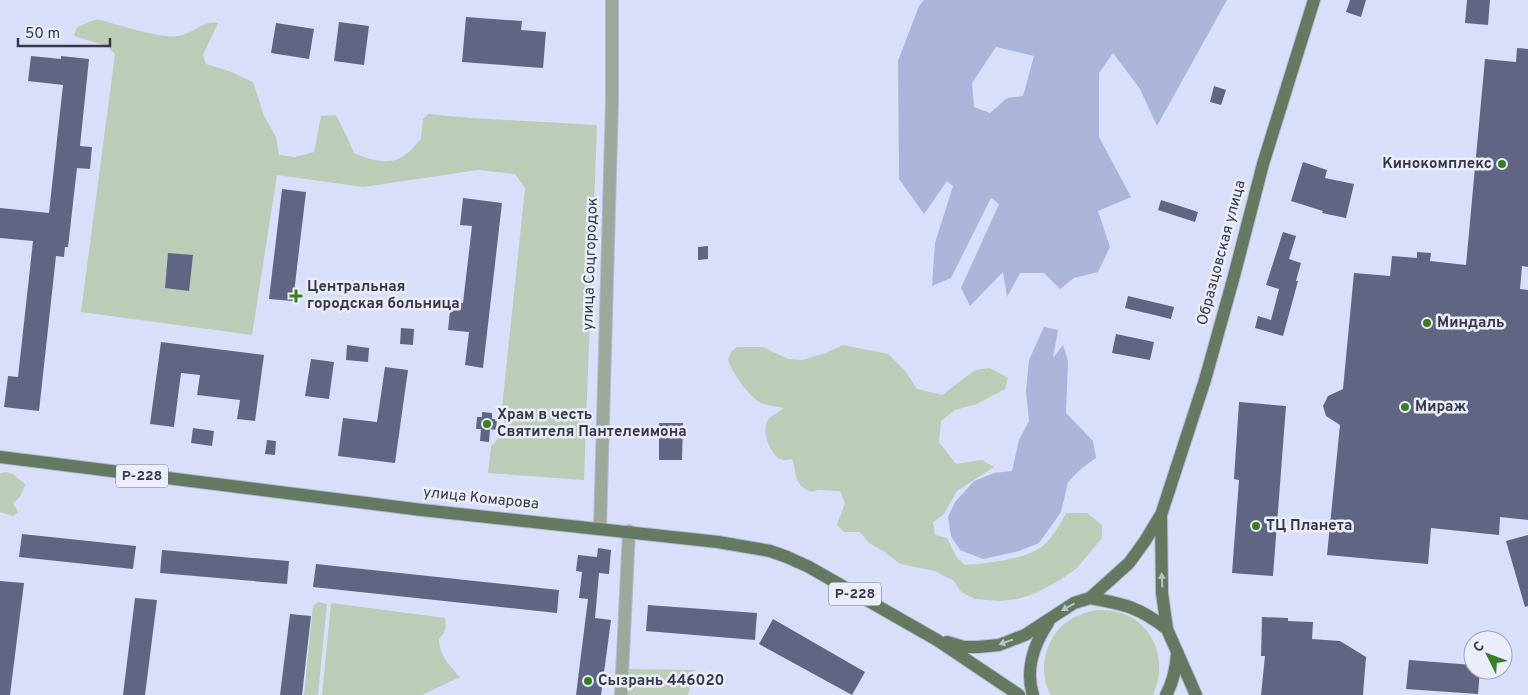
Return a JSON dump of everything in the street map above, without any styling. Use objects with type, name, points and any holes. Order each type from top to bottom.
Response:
[{"type":"main road","name":"Образцовская улица","points":[[1161,514],[1178,456],[1205,380],[1263,164],[1314,0]]},
{"type":"main road","name":"улица Комарова","points":[[0,457],[412,508],[629,531],[752,547],[787,557],[809,567],[937,640]]},
{"type":"main road","points":[[1090,598],[1129,564],[1161,514]]},
{"type":"main road","points":[[1161,514],[1162,585],[1167,629],[1196,695]]},
{"type":"main road","points":[[1090,598],[1138,609],[1167,629]]},
{"type":"main road","name":"Р-228","points":[[937,640],[964,647],[998,645],[1025,635],[1074,603],[1090,598]]},
{"type":"main road","name":"Р-228","points":[[1033,695],[1030,674],[1033,654],[1039,637],[1049,621]]},
{"type":"main road","name":"Р-228","points":[[937,640],[1019,695]]},
{"type":"main road","points":[[1166,695],[1171,686],[1177,653]]},
{"type":"street","name":"улица Соцгородок","points":[[600,528],[612,101],[612,0]]},
{"type":"street","points":[[621,695],[629,531]]},
{"type":"green space","points":[[97,19],[150,33],[170,36],[184,35],[207,23],[218,23],[203,55],[206,64],[229,71],[253,82],[264,116],[276,137],[279,155],[295,157],[314,152],[321,116],[336,115],[354,153],[370,159],[383,161],[395,160],[406,155],[411,150],[421,139],[423,119],[428,114],[597,125],[584,480],[488,473],[491,447],[500,436],[505,419],[502,408],[525,188],[515,174],[478,170],[363,187],[277,175],[252,335],[81,312],[115,54],[107,46],[74,36],[77,27]]},
{"type":"green space","points":[[843,345],[888,354],[906,372],[917,389],[942,395],[975,370],[990,368],[1008,378],[1005,389],[977,404],[955,410],[941,421],[939,442],[956,464],[982,460],[994,467],[957,491],[944,514],[933,522],[935,535],[947,538],[957,558],[965,565],[995,562],[1018,557],[1037,550],[1050,538],[1066,513],[1087,513],[1102,525],[1102,538],[1077,568],[1036,593],[1018,599],[999,601],[975,599],[961,592],[954,581],[935,571],[900,564],[885,552],[869,543],[860,532],[844,532],[837,525],[845,503],[840,491],[818,490],[811,492],[798,482],[792,459],[783,460],[776,456],[766,436],[768,420],[784,408],[761,403],[752,396],[741,384],[728,360],[731,352],[737,347],[763,347],[788,359],[802,360],[826,353]]},
{"type":"green space","points":[[6,472],[14,475],[25,484],[21,495],[13,503],[18,512],[13,516],[0,512],[0,473]]},
{"type":"green space","points":[[318,602],[327,604],[318,695],[304,695],[313,606]]},
{"type":"green space","points":[[331,603],[445,618],[446,627],[439,639],[439,645],[446,660],[460,677],[422,695],[322,695]]},
{"type":"green space","points":[[1097,610],[1113,611],[1127,615],[1147,631],[1154,642],[1158,655],[1158,682],[1153,695],[1051,695],[1047,686],[1044,665],[1049,645],[1060,628],[1068,621],[1082,614]]},
{"type":"green space","points":[[627,669],[695,670],[688,695],[624,695]]},
{"type":"water","points":[[924,0],[1227,0],[1157,126],[1140,89],[1113,53],[1099,73],[1099,137],[1131,197],[1098,211],[1110,247],[1098,272],[1074,278],[1060,289],[1044,273],[1020,273],[1007,297],[1003,272],[970,306],[961,288],[999,204],[991,198],[951,278],[932,286],[935,243],[953,186],[947,181],[924,214],[899,179],[898,61],[919,6]],"holes":[[[996,47],[1034,56],[1023,96],[1007,98],[990,113],[974,107],[972,83]]]},
{"type":"water","points":[[1044,327],[1058,330],[1053,358],[1063,345],[1068,361],[1066,413],[1093,441],[1096,458],[1082,468],[1068,482],[1061,512],[1039,543],[1019,551],[983,559],[960,550],[951,536],[948,517],[955,502],[974,481],[994,473],[1012,471],[1019,440],[1029,421],[1026,391],[1029,360]]},
{"type":"building","points":[[1350,0],[1366,0],[1361,17],[1346,12]]},
{"type":"building","points":[[1467,0],[1490,0],[1488,25],[1465,23]]},
{"type":"building","points":[[466,17],[522,21],[521,30],[546,32],[543,68],[462,62]]},
{"type":"building","points":[[339,22],[369,26],[364,65],[334,61]]},
{"type":"building","points":[[276,23],[314,29],[309,59],[271,53]]},
{"type":"building","points":[[1517,48],[1528,49],[1528,267],[1522,266],[1520,289],[1528,290],[1528,520],[1500,517],[1499,535],[1431,528],[1428,564],[1327,555],[1340,425],[1326,416],[1323,406],[1328,396],[1343,389],[1354,273],[1390,276],[1392,256],[1417,258],[1417,252],[1431,253],[1430,261],[1466,265],[1485,59],[1516,62]]},
{"type":"building","points":[[31,56],[61,59],[61,56],[89,59],[80,146],[92,147],[90,169],[77,168],[68,247],[65,247],[64,257],[56,256],[39,411],[4,407],[8,376],[18,377],[33,241],[0,238],[0,208],[49,213],[63,85],[28,81]]},
{"type":"building","points":[[1214,86],[1226,90],[1221,105],[1210,102]]},
{"type":"building","points":[[1303,162],[1327,170],[1325,178],[1354,184],[1346,218],[1322,213],[1323,211],[1291,201]]},
{"type":"building","points":[[282,189],[306,192],[293,301],[269,299]]},
{"type":"building","points":[[463,198],[502,203],[483,368],[465,365],[469,332],[448,330],[451,302],[463,303],[472,226],[460,225]]},
{"type":"building","points":[[1161,200],[1198,212],[1195,222],[1158,210]]},
{"type":"building","points":[[1283,232],[1296,236],[1289,259],[1301,263],[1283,336],[1255,328],[1258,316],[1271,320],[1279,289],[1266,285]]},
{"type":"building","points":[[708,246],[708,259],[698,260],[698,247]]},
{"type":"building","points":[[168,253],[193,255],[189,291],[165,288]]},
{"type":"building","points":[[1128,296],[1174,307],[1171,319],[1125,308]]},
{"type":"building","points":[[401,328],[414,329],[413,345],[400,344]]},
{"type":"building","points":[[1116,334],[1154,342],[1150,360],[1112,353]]},
{"type":"building","points":[[161,342],[264,355],[255,421],[237,419],[240,400],[197,395],[200,375],[181,373],[174,427],[150,424]]},
{"type":"building","points":[[347,345],[369,348],[368,362],[346,360]]},
{"type":"building","points":[[311,359],[334,362],[329,399],[305,396]]},
{"type":"building","points":[[385,367],[408,370],[395,463],[338,456],[343,418],[377,422]]},
{"type":"building","name":"ТЦ Планета","points":[[1239,402],[1286,406],[1273,576],[1232,573],[1239,480],[1234,479]]},
{"type":"building","name":"Храм в честь Святителя Пантелеимона","points":[[482,412],[492,413],[492,419],[497,419],[496,430],[490,429],[489,442],[480,441],[481,429],[476,429],[477,417],[482,417]]},
{"type":"building","points":[[659,423],[683,423],[682,460],[659,460]]},
{"type":"building","points":[[193,428],[214,431],[212,446],[191,443]]},
{"type":"building","points":[[267,440],[276,441],[275,455],[265,454]]},
{"type":"building","points":[[22,534],[136,546],[133,569],[19,557]]},
{"type":"building","points":[[1528,535],[1528,606],[1525,607],[1506,541]]},
{"type":"building","points":[[598,548],[611,550],[609,574],[599,573],[595,618],[611,620],[601,695],[576,695],[588,599],[579,598],[582,572],[576,571],[578,555],[597,557]]},
{"type":"building","points":[[162,550],[289,561],[287,584],[160,573]]},
{"type":"building","points":[[316,564],[559,590],[557,613],[313,587]]},
{"type":"building","points":[[0,581],[24,583],[10,695],[0,695]]},
{"type":"building","points":[[135,598],[157,600],[145,695],[123,695]]},
{"type":"building","points":[[648,605],[757,613],[755,640],[646,631]]},
{"type":"building","points":[[290,614],[311,616],[302,695],[280,695]]},
{"type":"building","points":[[1262,617],[1288,618],[1288,621],[1313,622],[1312,639],[1340,641],[1366,657],[1363,695],[1261,695],[1265,656],[1261,656]]},
{"type":"building","points":[[773,619],[865,672],[852,695],[759,644]]},
{"type":"building","points":[[1409,660],[1463,664],[1463,680],[1479,680],[1478,694],[1406,689]]},
{"type":"place","name":"Кинокомплекс","points":[[1502,164]]},
{"type":"place","name":"Центральная городская больница","points":[[296,296]]},
{"type":"place","name":"Миндаль","points":[[1427,323]]},
{"type":"place","name":"Мираж","points":[[1405,407]]},
{"type":"place","name":"Храм в честь Святителя Пантелеимона","points":[[487,424]]},
{"type":"place","name":"ТЦ Планета","points":[[1256,526]]},
{"type":"place","name":"Сызрань 446020","points":[[588,681]]}]
